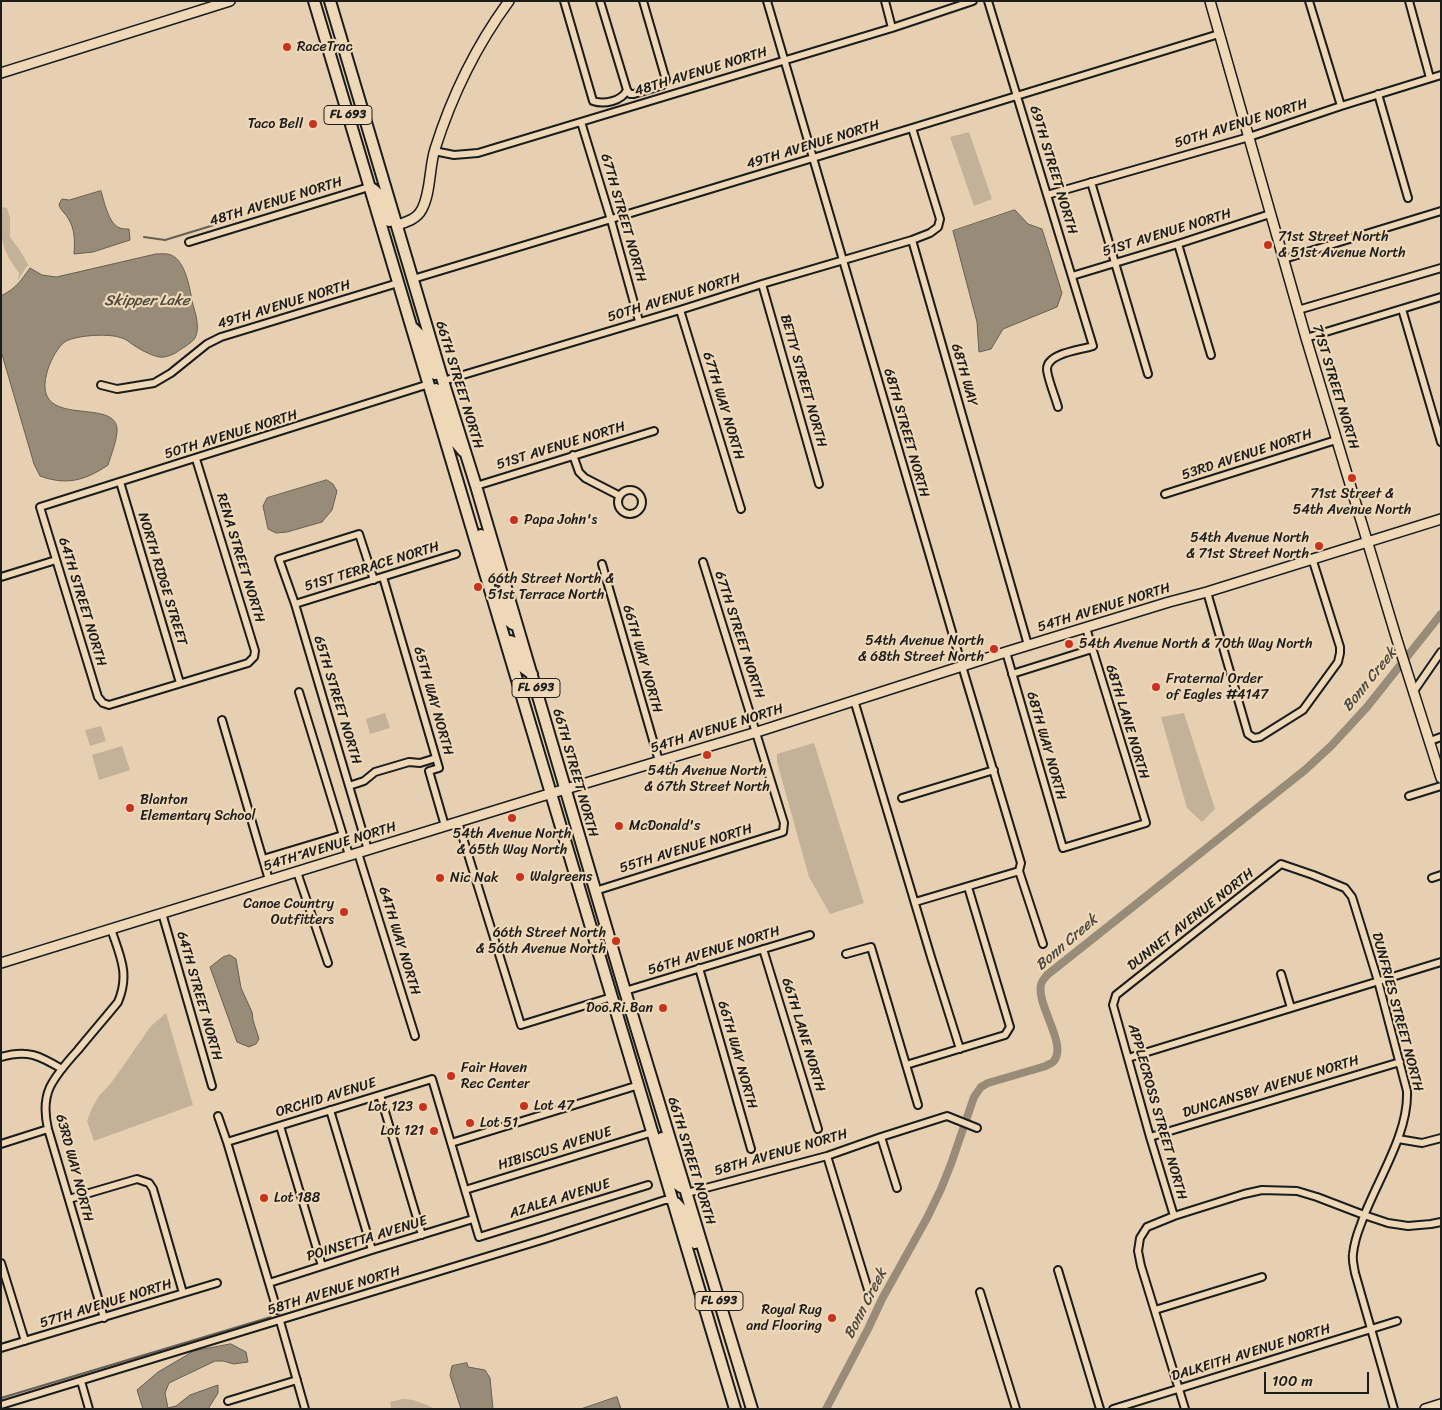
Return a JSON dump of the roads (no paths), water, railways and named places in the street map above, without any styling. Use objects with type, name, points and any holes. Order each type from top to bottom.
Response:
[{"type":"main road","points":[[1,73],[230,1]]},
{"type":"main road","name":"66TH STREET NORTH","points":[[314,1],[735,1409]]},
{"type":"main road","name":"66TH STREET NORTH","points":[[330,1],[625,991],[752,1409]]},
{"type":"main road","points":[[397,225],[405,223],[421,212],[425,201],[434,151],[457,89],[474,54],[492,24],[509,1]]},
{"type":"main road","name":"71ST STREET NORTH","points":[[1210,1],[1336,440],[1441,778]]},
{"type":"main road","points":[[369,187],[380,194],[393,234],[402,242]]},
{"type":"main road","points":[[411,326],[422,337],[433,370],[438,379],[443,381]]},
{"type":"main road","points":[[429,384],[434,386],[439,394],[453,439],[467,456]]},
{"type":"main road","points":[[464,501],[474,512],[494,575],[498,579],[504,580]]},
{"type":"main road","name":"54TH AVENUE NORTH","points":[[1,963],[550,793],[756,732],[1028,645],[1207,592],[1441,519]]},
{"type":"main road","points":[[490,589],[499,596],[508,622],[517,625]]},
{"type":"main road","points":[[506,642],[513,642],[521,666],[532,674]]},
{"type":"main road","points":[[590,924],[601,936],[612,970],[619,986],[625,991]]},
{"type":"main road","points":[[612,997],[623,1007],[643,1059],[648,1067]]},
{"type":"main road","points":[[652,1129],[659,1131],[677,1184],[687,1193]]},
{"type":"main road","points":[[674,1200],[685,1213],[706,1280],[715,1288]]},
{"type":"main road","points":[[1425,1409],[1441,1404]]},
{"type":"street","points":[[564,1],[593,101],[602,103],[619,98],[625,95],[627,90]]},
{"type":"street","points":[[600,1],[627,90],[630,94],[663,85],[666,80],[643,1]]},
{"type":"street","name":"68TH STREET NORTH","points":[[767,1],[1021,863],[1019,870],[1043,944]]},
{"type":"street","points":[[885,1],[892,28]]},
{"type":"street","name":"48TH AVENUE NORTH","points":[[434,151],[454,155],[472,154],[892,28],[962,3],[974,1]]},
{"type":"street","name":"69TH STREET NORTH","points":[[988,1],[1093,346],[1055,356],[1049,361],[1047,370],[1058,407]]},
{"type":"street","points":[[1309,1],[1340,106]]},
{"type":"street","points":[[1409,1],[1430,78]]},
{"type":"street","name":"49TH AVENUE NORTH","points":[[413,279],[1219,34]]},
{"type":"street","name":"50TH AVENUE NORTH","points":[[1047,195],[1249,137],[1340,106],[1441,75]]},
{"type":"street","points":[[1378,94],[1408,198]]},
{"type":"street","name":"67TH STREET NORTH","points":[[581,122],[639,321]]},
{"type":"street","points":[[912,128],[940,219],[938,227],[930,233],[912,240]]},
{"type":"street","points":[[1091,182],[1148,374]]},
{"type":"street","name":"48TH AVENUE NORTH","points":[[189,242],[369,187]]},
{"type":"street","points":[[1284,259],[1441,211]]},
{"type":"street","name":"51ST AVENUE NORTH","points":[[1072,276],[1270,214]]},
{"type":"street","name":"50TH AVENUE NORTH","points":[[443,381],[912,240]]},
{"type":"street","name":"68TH WAY","points":[[912,240],[1028,645]]},
{"type":"street","points":[[1178,244],[1211,355]]},
{"type":"street","points":[[1298,310],[1441,268]]},
{"type":"street","name":"49TH AVENUE NORTH","points":[[101,385],[117,389],[154,383],[171,373],[207,344],[221,337],[398,283]]},
{"type":"street","name":"BETTY STREET NORTH","points":[[762,284],[820,484]]},
{"type":"street","points":[[1306,338],[1441,297]]},
{"type":"street","points":[[1402,309],[1441,442]]},
{"type":"street","name":"67TH WAY NORTH","points":[[680,310],[741,509]]},
{"type":"street","name":"50TH AVENUE NORTH","points":[[40,508],[429,384]]},
{"type":"street","name":"51ST AVENUE NORTH","points":[[476,486],[654,431]]},
{"type":"street","name":"53RD AVENUE NORTH","points":[[1165,494],[1336,440]]},
{"type":"street","points":[[573,455],[579,472],[585,478],[620,496]]},
{"type":"street","name":"RENA STREET NORTH","points":[[180,683],[248,663],[254,657],[255,651],[196,459]]},
{"type":"street","name":"NORTH RIDGE STREET","points":[[120,482],[180,683]]},
{"type":"street","name":"64TH STREET NORTH","points":[[40,508],[98,697],[103,703],[109,705],[180,683]]},
{"type":"street","name":"65TH STREET NORTH","points":[[368,850],[295,604],[279,559],[359,534],[374,580]]},
{"type":"street","name":"51ST TERRACE NORTH","points":[[295,604],[456,554]]},
{"type":"street","points":[[1207,592],[1248,734],[1254,738],[1260,737],[1303,710],[1338,662],[1340,647],[1312,558]]},
{"type":"street","points":[[1,577],[56,560]]},
{"type":"street","name":"67TH STREET NORTH","points":[[702,562],[784,823],[784,832]]},
{"type":"street","name":"66TH WAY NORTH","points":[[602,564],[659,761]]},
{"type":"street","name":"65TH WAY NORTH","points":[[383,577],[439,768],[429,772],[445,826]]},
{"type":"street","name":"68TH LANE NORTH","points":[[1063,848],[1146,823],[1086,628]]},
{"type":"street","points":[[1012,674],[1092,649]]},
{"type":"street","name":"68TH WAY NORTH","points":[[1006,652],[1063,848]]},
{"type":"street","points":[[1414,691],[1441,652]]},
{"type":"street","name":"64TH WAY NORTH","points":[[299,692],[343,835],[354,854],[415,1036]]},
{"type":"street","points":[[854,700],[960,1049]]},
{"type":"street","points":[[222,720],[270,880]]},
{"type":"street","points":[[1430,741],[1441,737]]},
{"type":"street","points":[[349,786],[364,781],[375,772],[409,762],[420,763],[436,758]]},
{"type":"street","points":[[902,798],[994,770]]},
{"type":"street","points":[[1409,796],[1441,786]]},
{"type":"street","points":[[458,822],[521,1025],[612,997]]},
{"type":"street","name":"55TH AVENUE NORTH","points":[[595,890],[784,832]]},
{"type":"street","name":"54TH AVENUE NORTH","points":[[263,859],[343,835]]},
{"type":"street","name":"DUNFRIES STREET NORTH","points":[[1281,864],[1345,888],[1352,897],[1378,981],[1407,1091],[1408,1103],[1398,1138],[1364,1216],[1355,1240],[1352,1256],[1370,1329],[1394,1409]]},
{"type":"street","name":"DUNNET AVENUE NORTH","points":[[1116,995],[1281,864]]},
{"type":"street","points":[[915,902],[1019,870]]},
{"type":"street","points":[[297,872],[328,963]]},
{"type":"street","points":[[1432,878],[1441,875]]},
{"type":"street","points":[[906,1065],[1005,1035],[1010,1027],[968,887]]},
{"type":"street","name":"64TH STREET NORTH","points":[[162,913],[212,1086]]},
{"type":"street","name":"63RD WAY NORTH","points":[[104,1318],[46,1118],[50,1087],[62,1069],[118,1002],[122,991],[124,969],[111,929]]},
{"type":"street","name":"56TH AVENUE NORTH","points":[[625,991],[810,936]]},
{"type":"street","points":[[846,954],[871,947],[918,1105]]},
{"type":"street","name":"66TH LANE NORTH","points":[[763,949],[818,1129]]},
{"type":"street","points":[[1128,1058],[1441,962]]},
{"type":"street","name":"66TH WAY NORTH","points":[[699,968],[751,1149]]},
{"type":"street","points":[[1281,974],[1291,1008]]},
{"type":"street","name":"APPLECROSS STREET NORTH","points":[[1116,995],[1113,1005],[1174,1216],[1147,1227],[1140,1238],[1138,1251],[1178,1388]]},
{"type":"street","points":[[1,1057],[20,1053],[34,1054],[62,1069]]},
{"type":"street","name":"DUNCANSBY AVENUE NORTH","points":[[1150,1137],[1400,1062]]},
{"type":"street","name":"ORCHID AVENUE","points":[[227,1142],[432,1079],[451,1143]]},
{"type":"street","points":[[473,1219],[451,1143],[639,1085]]},
{"type":"street","points":[[380,1095],[422,1235]]},
{"type":"street","points":[[330,1110],[372,1250]]},
{"type":"street","points":[[218,1116],[277,1310]]},
{"type":"street","name":"58TH AVENUE NORTH","points":[[687,1193],[827,1156],[948,1116],[974,1127]]},
{"type":"street","points":[[280,1126],[322,1266]]},
{"type":"street","points":[[1,1144],[48,1129]]},
{"type":"street","name":"HIBISCUS AVENUE","points":[[465,1190],[652,1129]]},
{"type":"street","points":[[881,1137],[897,1188]]},
{"type":"street","points":[[1398,1138],[1422,1143],[1441,1138]]},
{"type":"street","points":[[827,1156],[870,1296]]},
{"type":"street","points":[[70,1199],[137,1179],[149,1183],[153,1189],[183,1293]]},
{"type":"street","name":"AZALEA AVENUE","points":[[473,1219],[479,1237],[648,1185]]},
{"type":"street","points":[[1174,1216],[1244,1194],[1271,1189],[1304,1193],[1388,1223],[1408,1226],[1441,1222]]},
{"type":"street","name":"58TH AVENUE NORTH","points":[[1,1405],[280,1321],[666,1200],[674,1200]]},
{"type":"street","name":"POINSETTA AVENUE","points":[[269,1283],[473,1219]]},
{"type":"street","points":[[1,1263],[25,1341]]},
{"type":"street","points":[[1058,1270],[1100,1409]]},
{"type":"street","points":[[1154,1310],[1262,1277]]},
{"type":"street","name":"57TH AVENUE NORTH","points":[[1,1348],[218,1283]]},
{"type":"street","points":[[980,1292],[1016,1409]]},
{"type":"street","points":[[280,1321],[305,1409]]},
{"type":"street","name":"DALKEITH AVENUE NORTH","points":[[1113,1409],[1397,1321]]},
{"type":"street","points":[[228,1401],[297,1380]]},
{"type":"street","points":[[81,1381],[89,1409]]},
{"type":"street","points":[[1178,1388],[1185,1409]]},
{"type":"water","points":[[101,191],[110,218],[116,226],[129,229],[130,240],[93,252],[74,254],[72,226],[59,204],[62,199],[69,200]]},
{"type":"water","points":[[1015,210],[1028,224],[1042,229],[1062,293],[1057,307],[1003,329],[991,349],[979,352],[977,322],[953,231]]},
{"type":"water","name":"Skipper Lake","points":[[156,254],[171,255],[176,258],[184,270],[196,317],[197,330],[195,338],[177,352],[161,357],[148,353],[117,336],[86,336],[63,343],[48,369],[45,388],[50,400],[60,407],[102,414],[112,419],[117,428],[116,437],[108,465],[92,474],[84,478],[68,481],[59,481],[40,476],[34,464],[1,351],[1,296],[17,284],[30,268],[42,275],[56,277]]},
{"type":"water","points":[[327,480],[333,484],[337,491],[332,510],[322,522],[287,532],[276,533],[268,529],[263,506],[267,498]]},
{"type":"water","points":[[230,955],[236,959],[241,988],[252,1012],[259,1039],[256,1044],[249,1047],[237,1042],[210,967],[223,957]]},
{"type":"water","points":[[231,1344],[246,1352],[248,1362],[234,1364],[215,1361],[169,1383],[165,1393],[168,1408],[176,1406],[190,1395],[218,1385],[218,1393],[208,1409],[143,1409],[137,1390],[158,1372],[194,1351]]},
{"type":"water","points":[[467,1363],[468,1367],[485,1370],[490,1378],[493,1409],[461,1409],[450,1375],[452,1366]]},
{"type":"water","points":[[617,1397],[621,1409],[581,1409]]},
{"type":"waterway","points":[[144,237],[165,240],[237,218]]},
{"type":"waterway","name":"Bonn Creek","points":[[826,1409],[941,1189],[974,1097],[981,1087],[988,1083],[1046,1066],[1053,1062],[1057,1055],[1055,1036],[1043,1003],[1041,993],[1042,981],[1047,975],[1305,770],[1331,746],[1367,707],[1441,614]]},
{"type":"waterway","points":[[1,1398],[271,1317]]},
{"type":"place","name":"RaceTrac","points":[[287,47]]},
{"type":"place","name":"Taco Bell","points":[[313,124]]},
{"type":"place","name":"71st Street North & 51st Avenue North","points":[[1268,245]]},
{"type":"place","name":"71st Street & 54th Avenue North","points":[[1352,478]]},
{"type":"place","name":"Papa John's","points":[[514,520]]},
{"type":"place","name":"54th Avenue North & 71st Street North","points":[[1319,546]]},
{"type":"place","name":"66th Street North & 51st Terrace North","points":[[478,587]]},
{"type":"place","name":"54th Avenue North & 70th Way North","points":[[1069,644]]},
{"type":"place","name":"54th Avenue North & 68th Street North","points":[[994,649]]},
{"type":"place","name":"Fraternal Order of Eagles #4147","points":[[1156,687]]},
{"type":"place","name":"54th Avenue North & 67th Street North","points":[[707,755]]},
{"type":"place","name":"Blanton Elementary School","points":[[130,808]]},
{"type":"place","name":"54th Avenue North & 65th Way North","points":[[512,818]]},
{"type":"place","name":"McDonald's","points":[[619,826]]},
{"type":"place","name":"Walgreens","points":[[520,877]]},
{"type":"place","name":"Nic Nak","points":[[440,878]]},
{"type":"place","name":"Canoe Country Outfitters","points":[[344,912]]},
{"type":"place","name":"66th Street North & 56th Avenue North","points":[[616,941]]},
{"type":"place","name":"Doo.Ri.Ban","points":[[663,1008]]},
{"type":"place","name":"Fair Haven Rec Center","points":[[451,1076]]},
{"type":"place","name":"Lot 47","points":[[524,1106]]},
{"type":"place","name":"Lot 123","points":[[423,1107]]},
{"type":"place","name":"Lot 51","points":[[470,1123]]},
{"type":"place","name":"Lot 121","points":[[434,1131]]},
{"type":"place","name":"Lot 188","points":[[264,1198]]},
{"type":"place","name":"Royal Rug and Flooring","points":[[832,1318]]}]
